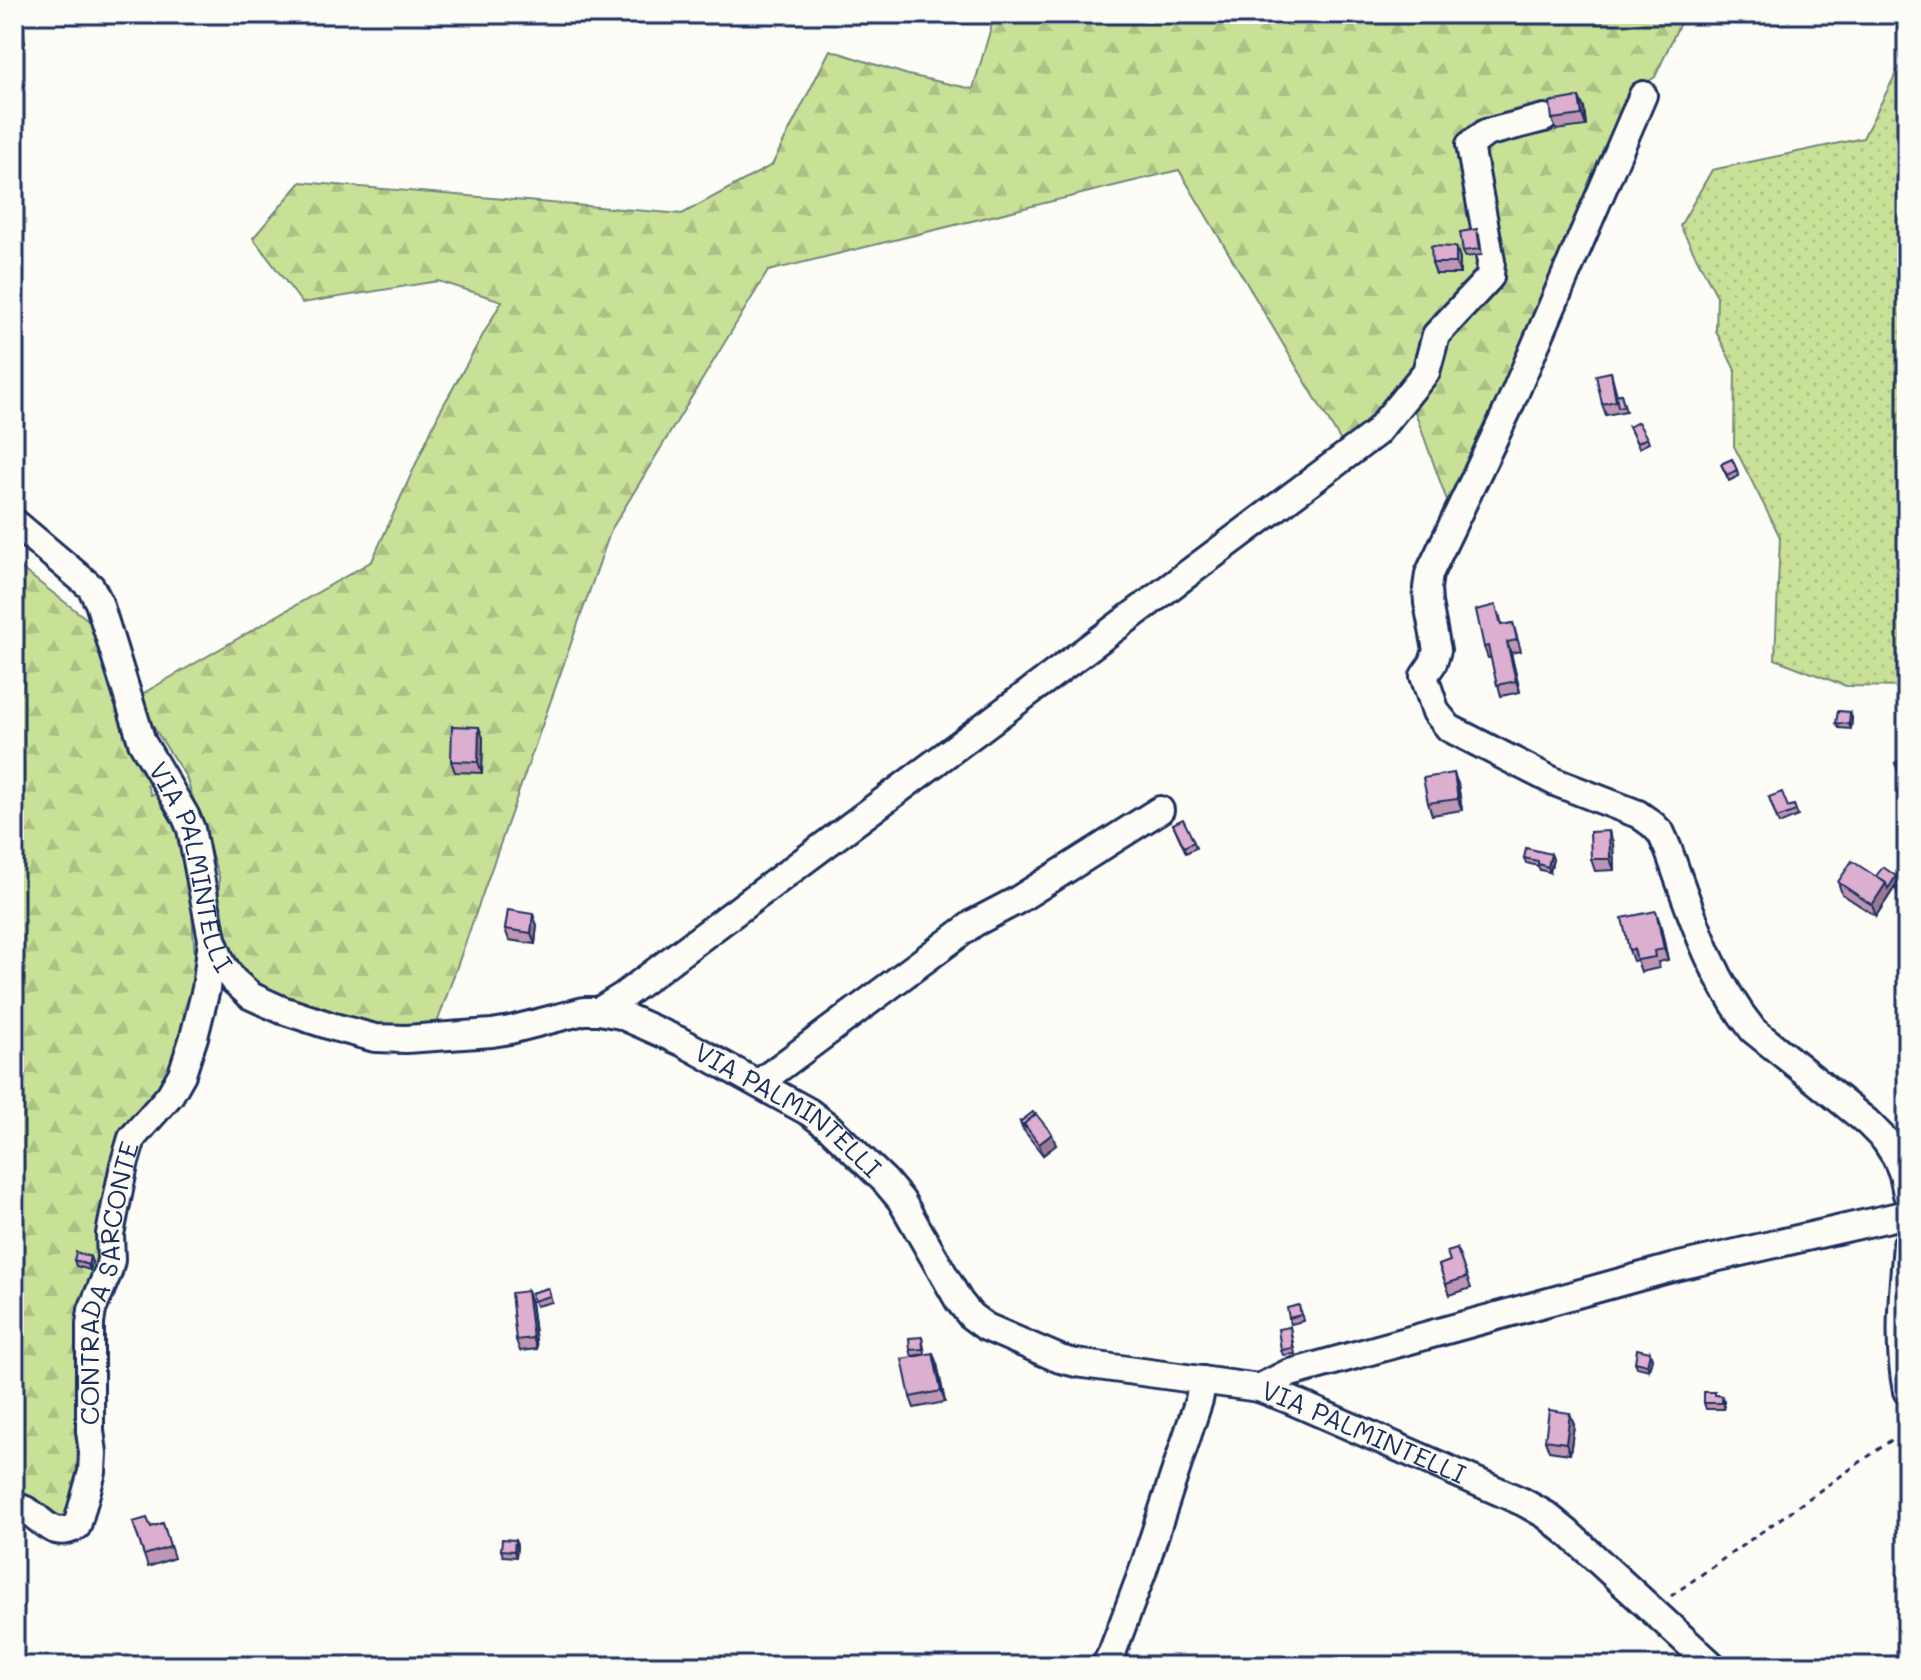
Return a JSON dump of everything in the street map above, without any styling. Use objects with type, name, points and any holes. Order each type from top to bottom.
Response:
[{"type":"street","points":[[1643,95],[1508,409],[1429,574],[1428,603],[1437,650],[1424,676],[1436,712],[1449,728],[1555,782],[1638,814],[1661,833],[1708,958],[1743,1017],[1753,1030],[1866,1121],[1885,1140],[1903,1174],[1907,1194]]},
{"type":"street","points":[[599,1011],[1376,433],[1426,372],[1436,335],[1490,277],[1491,261],[1470,145],[1486,133],[1544,118]]},
{"type":"street","name":"VIA PALMINTELLI","points":[[14,522],[91,587],[99,603],[142,742],[191,829],[212,939],[222,964],[233,980],[251,996],[282,1010],[375,1038],[492,1033],[584,1011],[621,1015],[657,1031],[759,1083],[830,1128],[901,1200],[959,1301],[971,1316],[986,1327],[1076,1363],[1259,1388],[1523,1502],[1568,1533],[1713,1666]]},
{"type":"street","points":[[759,1083],[974,923],[1016,901],[1160,810]]},
{"type":"street","name":"CONTRADA SARCONTE","points":[[14,1507],[22,1508],[60,1532],[77,1526],[82,1512],[92,1472],[93,1453],[90,1431],[90,1324],[92,1310],[111,1260],[110,1234],[124,1165],[132,1138],[170,1095],[182,1074],[206,989],[212,939]]},
{"type":"street","points":[[1259,1388],[1287,1374],[1675,1267],[1907,1214]]},
{"type":"street","points":[[1907,1244],[1901,1350],[1907,1391]]},
{"type":"street","points":[[1105,1666],[1142,1573],[1203,1380]]},
{"type":"path","points":[[1665,1599],[1907,1429]]},
{"type":"green space","points":[[995,14],[1684,14],[1655,77],[1635,90],[1449,506],[1411,401],[1351,458],[1179,170],[768,271],[611,530],[436,1026],[392,1030],[346,1019],[264,987],[245,971],[231,949],[219,915],[219,877],[186,777],[147,717],[142,694],[372,561],[438,415],[502,301],[438,281],[302,303],[253,238],[301,182],[682,214],[772,165],[830,50],[908,75],[973,89]]},
{"type":"green space","points":[[1907,52],[1907,687],[1846,686],[1775,659],[1780,537],[1734,446],[1735,370],[1716,331],[1717,296],[1680,226],[1712,170],[1863,138]]},
{"type":"green space","points":[[14,563],[96,626],[151,779],[147,785],[151,795],[159,791],[179,828],[188,854],[197,989],[175,1070],[125,1135],[72,1522],[46,1516],[14,1494]]},
{"type":"building","points":[[22,25],[23,37],[14,38],[14,26]]},
{"type":"building","points":[[1579,97],[1582,115],[1552,119],[1550,102]]},
{"type":"building","points":[[1477,229],[1480,249],[1463,251],[1460,232]]},
{"type":"building","points":[[1431,246],[1456,247],[1456,263],[1432,263]]},
{"type":"building","points":[[1611,372],[1616,401],[1602,404],[1596,375]]},
{"type":"building","points":[[1621,394],[1624,406],[1618,407],[1616,395]]},
{"type":"building","points":[[1638,422],[1647,438],[1637,443],[1629,427]]},
{"type":"building","points":[[1732,459],[1737,470],[1727,475],[1721,464]]},
{"type":"building","points":[[1496,605],[1501,625],[1513,623],[1517,640],[1507,642],[1516,681],[1497,685],[1476,610]]},
{"type":"building","points":[[1838,711],[1850,712],[1849,724],[1836,723]]},
{"type":"building","points":[[452,726],[479,727],[478,762],[451,761]]},
{"type":"building","points":[[1907,757],[1907,778],[1903,780],[1895,763]]},
{"type":"building","points":[[1454,773],[1458,799],[1428,803],[1423,778]]},
{"type":"building","points":[[1782,792],[1788,807],[1794,805],[1796,811],[1777,818],[1769,797]]},
{"type":"building","points":[[1183,819],[1194,842],[1184,847],[1173,824]]},
{"type":"building","points":[[1609,831],[1610,859],[1591,859],[1590,832]]},
{"type":"building","points":[[1526,848],[1551,854],[1548,867],[1524,858]]},
{"type":"building","points":[[1852,861],[1886,883],[1872,905],[1838,882]]},
{"type":"building","points":[[1883,867],[1896,876],[1888,889],[1886,883],[1876,876]]},
{"type":"building","points":[[1907,869],[1907,894],[1895,886]]},
{"type":"building","points":[[508,910],[533,914],[531,933],[505,929]]},
{"type":"building","points":[[1656,911],[1664,949],[1654,951],[1655,957],[1637,960],[1634,949],[1629,950],[1622,918]]},
{"type":"building","points":[[1033,1112],[1035,1115],[1024,1124],[1026,1129],[1020,1122]]},
{"type":"building","points":[[1036,1114],[1052,1134],[1039,1144],[1024,1124]]},
{"type":"building","points":[[1457,1249],[1467,1277],[1446,1284],[1439,1265],[1450,1261],[1447,1252]]},
{"type":"building","points":[[76,1252],[90,1257],[88,1265],[74,1260]]},
{"type":"building","points":[[548,1288],[550,1296],[533,1301],[531,1293]]},
{"type":"building","points":[[527,1291],[533,1338],[516,1340],[511,1293]]},
{"type":"building","points":[[1299,1305],[1301,1315],[1289,1318],[1287,1308]]},
{"type":"building","points":[[1290,1327],[1293,1348],[1281,1350],[1278,1329]]},
{"type":"building","points":[[922,1337],[923,1349],[910,1350],[909,1338]]},
{"type":"building","points":[[1637,1349],[1650,1352],[1647,1365],[1635,1362]]},
{"type":"building","points":[[933,1353],[941,1391],[910,1397],[902,1359]]},
{"type":"building","points":[[1704,1392],[1722,1396],[1722,1403],[1704,1403]]},
{"type":"building","points":[[1549,1410],[1570,1413],[1566,1443],[1545,1440]]},
{"type":"building","points":[[147,1518],[151,1527],[163,1523],[170,1547],[144,1555],[133,1522]]},
{"type":"building","points":[[502,1539],[515,1540],[514,1551],[501,1550]]},
{"type":"building","points":[[1907,1621],[1907,1642],[1902,1644],[1895,1626]]}]
